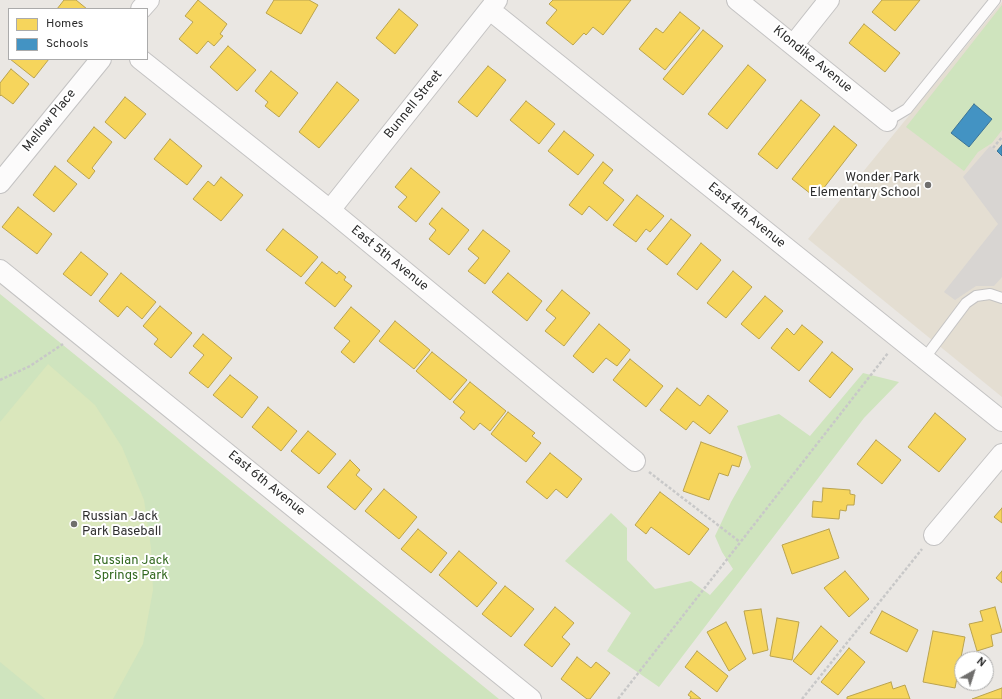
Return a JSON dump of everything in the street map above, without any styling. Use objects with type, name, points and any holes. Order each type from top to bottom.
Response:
[{"type":"street","points":[[142,8],[149,0]]},
{"type":"street","name":"Klondike Avenue","points":[[737,0],[794,44],[887,121]]},
{"type":"street","points":[[794,44],[829,0]]},
{"type":"street","name":"Bunnell Street","points":[[330,210],[495,3]]},
{"type":"street","name":"East 4th Avenue","points":[[495,3],[924,359],[1002,421]]},
{"type":"street","name":"Mellow Place","points":[[0,183],[100,60]]},
{"type":"street","name":"East 5th Avenue","points":[[141,60],[330,210],[635,461]]},
{"type":"street","name":"East 6th Avenue","points":[[0,270],[531,699]]},
{"type":"street","points":[[934,535],[1002,454]]},
{"type":"lane","points":[[887,121],[907,109],[995,0]]},
{"type":"lane","points":[[924,359],[966,303],[976,296],[990,294],[1002,298]]},
{"type":"path","points":[[993,148],[1002,137]]},
{"type":"path","points":[[0,380],[30,366],[65,342]]},
{"type":"path","points":[[618,699],[888,353]]},
{"type":"path","points":[[635,461],[740,542]]},
{"type":"path","points":[[802,699],[876,605],[934,535]]},
{"type":"shaded area","name":"Wonder Park Elementary School","points":[[1002,2],[1002,397],[808,239]]},
{"type":"shaded area","points":[[990,146],[1002,156],[1002,277],[994,286],[976,286],[955,300],[944,292],[998,224],[963,177]]},
{"type":"green space","points":[[1002,5],[1002,130],[992,143],[978,152],[964,171],[906,127]]},
{"type":"green space","name":"Russian Jack Springs Park","points":[[0,294],[179,439],[499,699],[0,699]]},
{"type":"green space","name":"Russian Jack Park Baseball","points":[[48,364],[95,405],[122,447],[144,500],[151,548],[153,590],[143,644],[113,699],[45,699],[0,662],[0,422]]},
{"type":"green space","points":[[863,373],[899,382],[864,418],[659,687],[607,651],[631,613],[565,561],[611,513],[627,528],[627,560],[655,589],[691,581],[710,595],[733,569],[722,552],[715,536],[731,502],[751,467],[737,426],[779,414],[810,436]]},
{"type":"building: Homes","points":[[64,0],[76,0],[86,8],[58,8]]},
{"type":"building: Homes","points":[[198,0],[227,24],[220,34],[223,36],[214,46],[208,41],[197,54],[179,39],[193,22],[185,16]]},
{"type":"building: Homes","points":[[274,0],[309,0],[318,5],[301,34],[266,13]]},
{"type":"building: Homes","points":[[553,0],[631,0],[603,35],[593,27],[586,35],[584,33],[573,45],[546,23],[557,10],[549,4]]},
{"type":"building: Homes","points":[[882,0],[920,0],[895,31],[872,12]]},
{"type":"building: Homes","points":[[399,9],[418,25],[395,54],[376,38]]},
{"type":"building: Homes","points":[[680,12],[700,28],[665,70],[639,49],[656,28],[663,33]]},
{"type":"building: Homes","points":[[864,24],[900,53],[885,72],[849,43]]},
{"type":"building: Homes","points":[[703,30],[723,46],[683,95],[663,79]]},
{"type":"building: Homes","points":[[228,46],[256,70],[237,91],[210,67]]},
{"type":"building: Homes","points":[[11,60],[48,60],[34,78]]},
{"type":"building: Homes","points":[[748,65],[766,80],[727,129],[708,114]]},
{"type":"building: Homes","points":[[488,66],[506,80],[477,117],[458,102]]},
{"type":"building: Homes","points":[[11,69],[29,84],[13,104],[1,95],[0,96],[0,83]]},
{"type":"building: Homes","points":[[271,71],[298,93],[279,117],[265,106],[268,102],[255,91]]},
{"type":"building: Homes","points":[[337,82],[359,100],[319,148],[299,132]]},
{"type":"building: Homes","points":[[125,97],[146,114],[125,139],[105,122]]},
{"type":"building: Homes","points":[[801,100],[820,115],[777,169],[758,154]]},
{"type":"building: Homes","points":[[526,101],[555,124],[539,144],[510,120]]},
{"type":"building: Homes","points":[[834,126],[857,145],[816,198],[792,179]]},
{"type":"building: Homes","points":[[94,127],[112,142],[92,168],[95,171],[89,179],[67,161]]},
{"type":"building: Homes","points":[[564,131],[594,155],[578,175],[548,151]]},
{"type":"building: Homes","points":[[170,139],[202,166],[187,185],[154,159]]},
{"type":"building: Homes","points":[[603,162],[613,170],[603,183],[624,200],[607,221],[589,206],[582,215],[569,205]]},
{"type":"building: Homes","points":[[55,166],[77,184],[54,212],[33,195]]},
{"type":"building: Homes","points":[[411,168],[440,192],[416,222],[398,207],[407,197],[395,187]]},
{"type":"building: Homes","points":[[221,177],[243,195],[221,221],[193,199],[208,181],[214,186]]},
{"type":"building: Homes","points":[[637,195],[664,216],[650,232],[646,229],[636,242],[613,225]]},
{"type":"building: Homes","points":[[18,207],[52,234],[37,254],[2,227]]},
{"type":"building: Homes","points":[[442,208],[469,230],[449,255],[429,239],[436,230],[429,224]]},
{"type":"building: Homes","points":[[671,219],[691,235],[667,265],[647,249]]},
{"type":"building: Homes","points":[[283,229],[318,257],[301,277],[266,250]]},
{"type":"building: Homes","points":[[483,230],[510,251],[485,284],[468,271],[479,258],[468,249]]},
{"type":"building: Homes","points":[[701,243],[721,260],[697,290],[677,274]]},
{"type":"building: Homes","points":[[81,252],[108,274],[91,296],[63,274]]},
{"type":"building: Homes","points":[[322,262],[337,274],[339,271],[346,277],[344,280],[352,286],[335,307],[305,283]]},
{"type":"building: Homes","points":[[733,271],[752,287],[726,318],[707,303]]},
{"type":"building: Homes","points":[[121,273],[156,302],[142,319],[127,306],[118,317],[99,301]]},
{"type":"building: Homes","points":[[508,273],[542,301],[527,321],[492,292]]},
{"type":"building: Homes","points":[[562,290],[590,313],[564,346],[545,331],[556,318],[546,310]]},
{"type":"building: Homes","points":[[765,296],[783,311],[759,339],[741,324]]},
{"type":"building: Homes","points":[[160,306],[192,333],[171,358],[154,344],[158,339],[143,326]]},
{"type":"building: Homes","points":[[351,307],[380,331],[354,363],[341,352],[350,341],[334,328]]},
{"type":"building: Homes","points":[[395,321],[430,350],[414,369],[379,341]]},
{"type":"building: Homes","points":[[599,324],[630,350],[617,366],[606,358],[593,373],[573,356]]},
{"type":"building: Homes","points":[[802,325],[823,342],[799,371],[771,348],[787,328],[794,335]]},
{"type":"building: Homes","points":[[203,334],[232,358],[208,388],[189,373],[204,355],[193,346]]},
{"type":"building: Homes","points":[[432,352],[467,380],[450,400],[416,371]]},
{"type":"building: Homes","points":[[832,352],[853,369],[830,398],[809,381]]},
{"type":"building: Homes","points":[[630,359],[663,386],[646,407],[613,380]]},
{"type":"building: Homes","points":[[230,375],[258,397],[242,418],[213,395]]},
{"type":"building: Homes","points":[[470,382],[506,411],[490,431],[480,423],[474,430],[460,418],[465,412],[453,402]]},
{"type":"building: Homes","points":[[677,388],[700,406],[708,395],[728,411],[710,434],[693,421],[686,430],[660,410]]},
{"type":"building: Homes","points":[[268,407],[297,431],[281,451],[252,427]]},
{"type":"building: Homes","points":[[508,412],[535,433],[532,436],[541,443],[526,462],[491,434]]},
{"type":"building: Homes","points":[[935,413],[966,439],[939,472],[908,447]]},
{"type":"building: Homes","points":[[308,431],[336,454],[319,474],[291,451]]},
{"type":"building: Homes","points":[[876,440],[901,460],[882,484],[857,464]]},
{"type":"building: Homes","points":[[701,442],[742,457],[739,467],[732,465],[728,476],[719,473],[709,500],[683,491]]},
{"type":"building: Homes","points":[[550,453],[582,479],[567,498],[556,489],[547,499],[526,482]]},
{"type":"building: Homes","points":[[350,460],[360,470],[356,475],[372,489],[355,510],[327,487]]},
{"type":"building: Homes","points":[[823,488],[850,490],[850,494],[855,495],[854,505],[847,505],[846,511],[840,510],[839,519],[812,517],[813,501],[822,502]]},
{"type":"building: Homes","points":[[384,489],[417,517],[399,539],[365,511]]},
{"type":"building: Homes","points":[[660,492],[709,529],[689,555],[651,527],[646,534],[635,525]]},
{"type":"building: Homes","points":[[1002,508],[1002,523],[994,517]]},
{"type":"building: Homes","points":[[418,529],[447,553],[431,573],[401,549]]},
{"type":"building: Homes","points":[[829,529],[839,558],[792,574],[782,545]]},
{"type":"building: Homes","points":[[459,551],[497,583],[477,607],[439,575]]},
{"type":"building: Homes","points":[[845,571],[869,599],[849,617],[824,588]]},
{"type":"building: Homes","points":[[1002,571],[1002,583],[996,578]]},
{"type":"building: Homes","points":[[505,586],[534,609],[511,637],[482,614]]},
{"type":"building: Homes","points":[[555,607],[574,623],[562,637],[570,644],[552,667],[524,645]]},
{"type":"building: Homes","points":[[995,607],[1002,632],[991,635],[993,646],[977,651],[969,624],[983,621],[980,611]]},
{"type":"building: Homes","points":[[761,609],[768,650],[753,654],[744,611]]},
{"type":"building: Homes","points":[[882,611],[918,630],[907,652],[870,633]]},
{"type":"building: Homes","points":[[777,618],[799,622],[792,660],[770,656]]},
{"type":"building: Homes","points":[[726,622],[746,659],[729,671],[707,632]]},
{"type":"building: Homes","points":[[821,626],[838,641],[811,675],[793,661]]},
{"type":"building: Homes","points":[[933,631],[965,637],[962,651],[954,651],[954,688],[923,682]]},
{"type":"building: Homes","points":[[849,648],[865,662],[838,695],[821,682]]},
{"type":"building: Homes","points":[[697,651],[728,676],[717,692],[685,667]]},
{"type":"building: Homes","points":[[577,657],[591,668],[596,662],[610,673],[590,699],[587,699],[561,679]]},
{"type":"building: Homes","points":[[891,682],[893,689],[905,685],[910,699],[847,699],[847,697]]},
{"type":"building: Homes","points":[[1002,688],[1002,699],[972,699],[994,691]]},
{"type":"building: Homes","points":[[691,691],[701,699],[690,699],[691,697],[688,695]]},
{"type":"building: Schools","points":[[974,104],[992,119],[969,147],[951,133]]},
{"type":"building: Schools","points":[[1002,145],[1002,156],[997,151]]},
{"type":"place","name":"Wonder Park Elementary School","points":[[928,185]]},
{"type":"place","name":"Russian Jack Park Baseball","points":[[74,524]]}]
